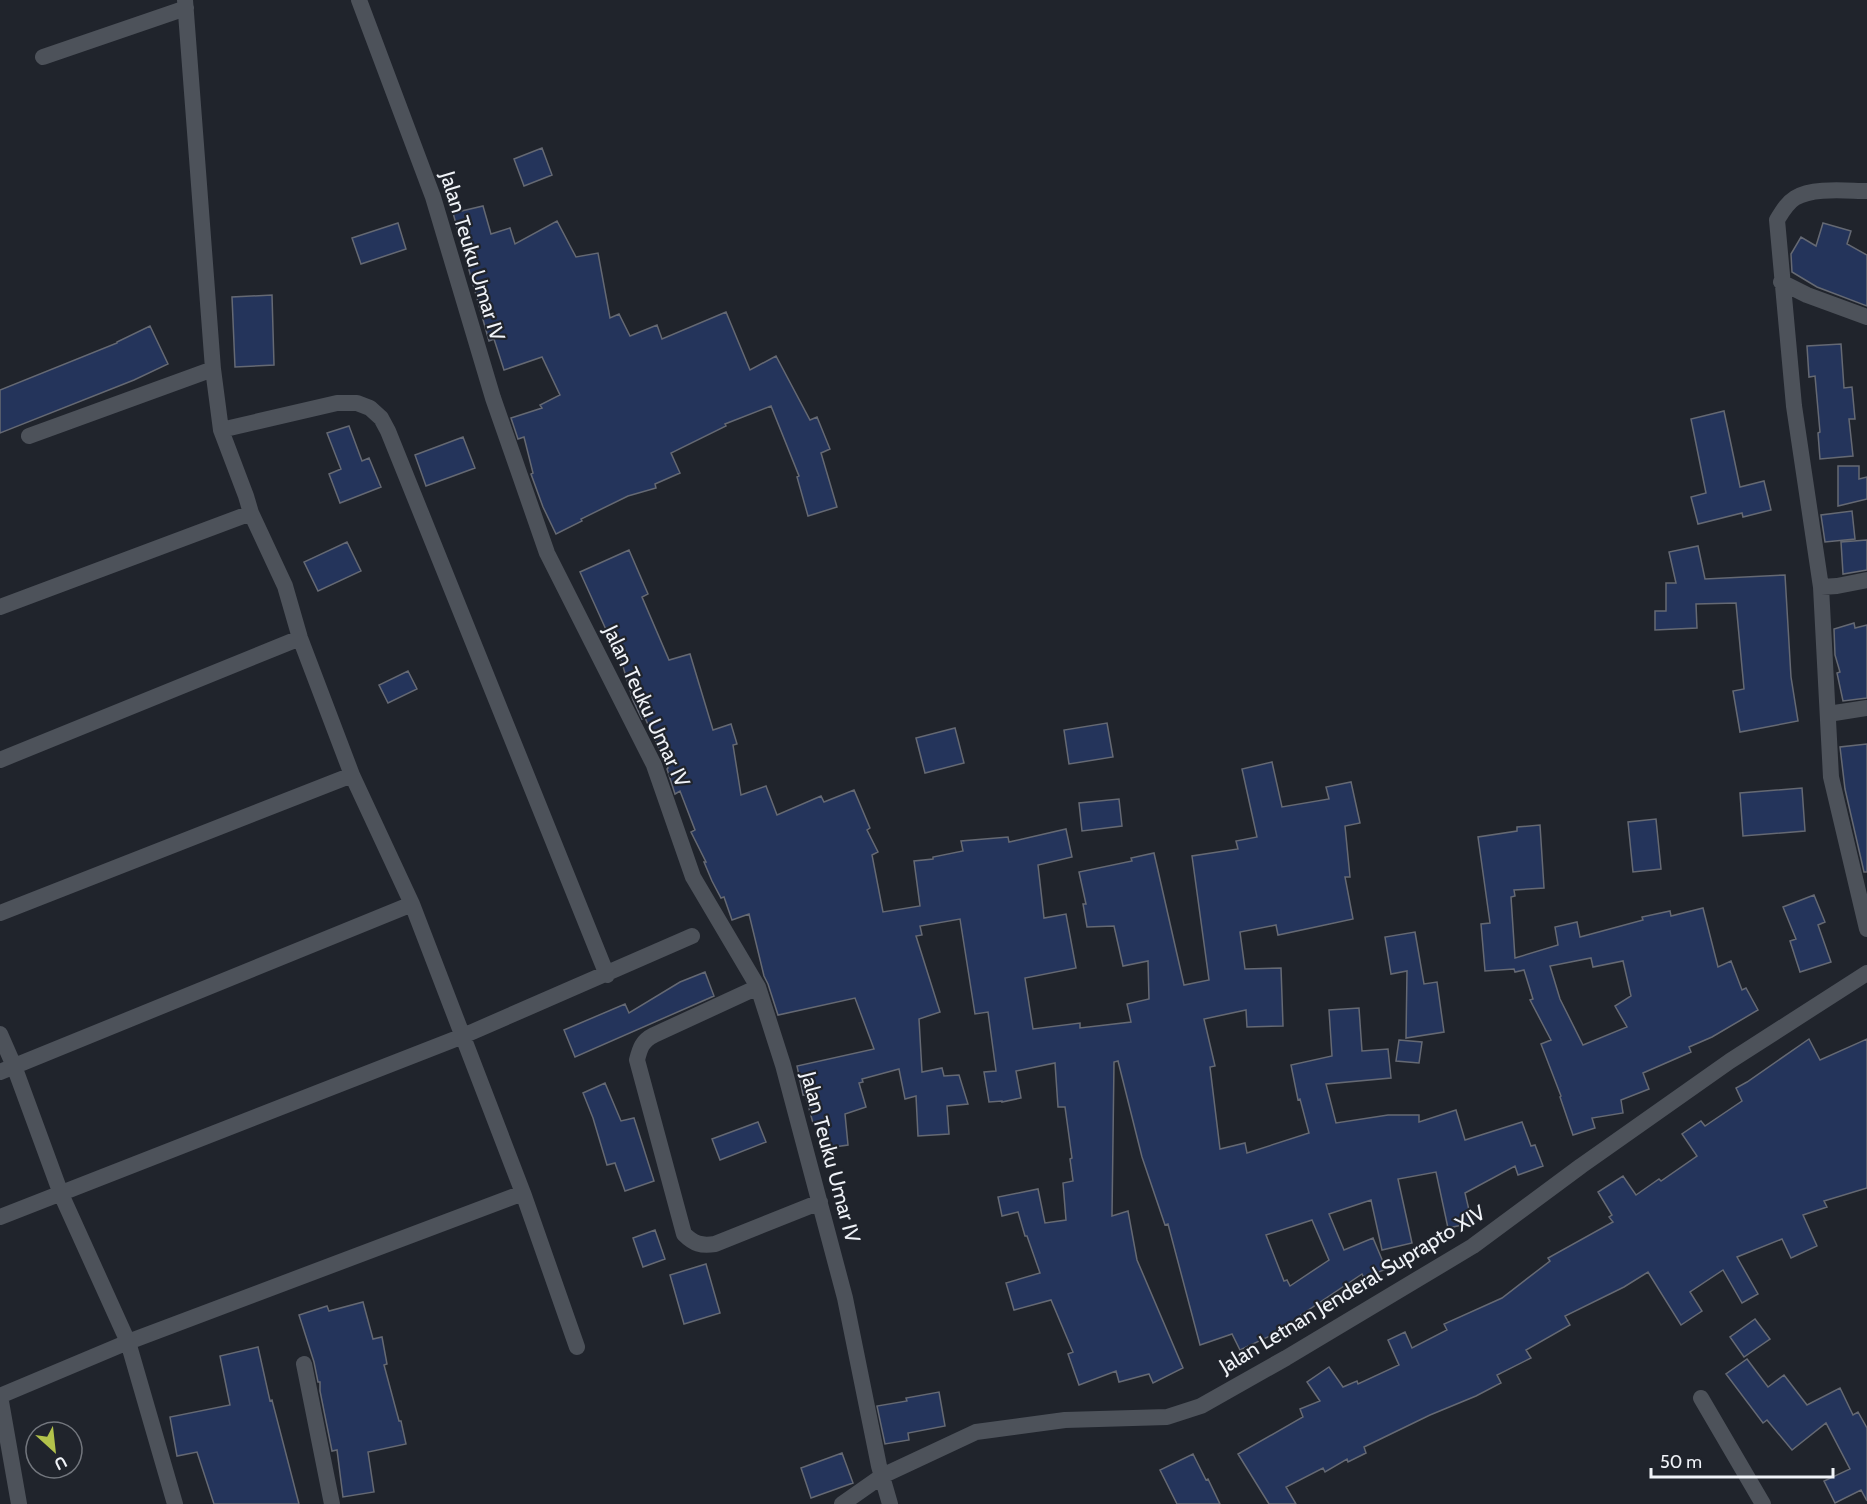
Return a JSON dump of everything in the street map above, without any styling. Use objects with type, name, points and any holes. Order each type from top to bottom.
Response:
[{"type":"street","name":"Jalan Teuku Umar IV","points":[[359,0],[433,197],[493,398],[547,553],[654,765],[693,877],[758,987],[783,1065],[845,1298],[882,1476],[890,1504]]},
{"type":"street","points":[[43,57],[185,4],[213,369],[221,430],[251,513],[285,586],[300,638],[352,775],[412,904],[523,1193],[577,1347]]},
{"type":"street","points":[[1867,191],[1806,193],[1795,198],[1784,208],[1777,220],[1794,406],[1821,587],[1831,777],[1867,929]]},
{"type":"street","points":[[1782,282],[1867,317]]},
{"type":"street","points":[[29,436],[213,369]]},
{"type":"street","points":[[221,430],[337,404],[357,403],[370,408],[381,418],[607,975]]},
{"type":"street","points":[[0,607],[251,513]]},
{"type":"street","points":[[1821,587],[1867,580]]},
{"type":"street","points":[[0,760],[300,638]]},
{"type":"street","points":[[1828,714],[1867,708]]},
{"type":"street","points":[[0,913],[352,775]]},
{"type":"street","points":[[7,1069],[412,904]]},
{"type":"street","points":[[0,1217],[463,1036],[692,936]]},
{"type":"street","name":"Jalan Letnan Jenderal Suprapto XIV","points":[[842,1504],[882,1476],[976,1432],[1065,1420],[1167,1417],[1201,1406],[1473,1246],[1581,1166],[1730,1061],[1867,973]]},
{"type":"street","points":[[758,987],[654,1035],[645,1040],[640,1048],[638,1060],[684,1234],[692,1242],[702,1246],[715,1244],[820,1202]]},
{"type":"street","points":[[0,1034],[7,1069],[128,1342],[175,1504]]},
{"type":"street","points":[[19,1504],[0,1396],[128,1342],[523,1193]]},
{"type":"street","points":[[304,1364],[332,1504]]},
{"type":"street","points":[[1701,1398],[1763,1504]]},
{"type":"building","points":[[542,148],[552,175],[524,186],[514,159]]},
{"type":"building","points":[[483,206],[491,234],[510,228],[515,244],[557,221],[576,257],[598,253],[610,318],[619,314],[630,336],[657,325],[662,339],[726,312],[750,370],[776,356],[810,420],[817,417],[830,449],[821,453],[837,507],[808,516],[797,477],[799,476],[771,406],[725,424],[726,426],[671,453],[680,473],[655,484],[656,488],[628,496],[556,534],[531,474],[533,473],[524,437],[518,439],[511,418],[542,408],[540,405],[560,395],[542,357],[504,370],[494,339],[489,341],[453,213]]},
{"type":"building","points":[[398,223],[406,249],[361,264],[352,238]]},
{"type":"building","points":[[1823,223],[1851,231],[1847,244],[1867,255],[1867,306],[1817,287],[1792,272],[1791,254],[1801,237],[1816,246]]},
{"type":"building","points":[[272,295],[274,365],[235,367],[232,297]]},
{"type":"building","points":[[150,326],[168,364],[134,380],[0,433],[0,390],[117,343]]},
{"type":"building","points":[[1841,344],[1844,388],[1852,387],[1855,419],[1849,419],[1853,456],[1820,459],[1815,376],[1809,377],[1807,346]]},
{"type":"building","points":[[1724,411],[1740,487],[1764,481],[1771,510],[1743,517],[1742,513],[1698,524],[1691,497],[1706,493],[1691,419]]},
{"type":"building","points":[[349,426],[362,461],[369,458],[381,487],[340,503],[329,474],[341,469],[327,433]]},
{"type":"building","points":[[463,437],[475,468],[426,486],[415,455]]},
{"type":"building","points":[[1838,466],[1859,466],[1859,479],[1867,477],[1867,499],[1838,506]]},
{"type":"building","points":[[1852,511],[1855,539],[1825,542],[1821,515]]},
{"type":"building","points":[[1867,540],[1867,570],[1843,574],[1841,542]]},
{"type":"building","points":[[347,542],[361,571],[318,591],[304,562]]},
{"type":"building","points":[[1698,546],[1705,579],[1785,575],[1791,677],[1798,721],[1740,732],[1733,691],[1744,689],[1736,603],[1696,604],[1697,628],[1655,630],[1655,611],[1666,611],[1666,583],[1676,583],[1669,552]]},
{"type":"building","points":[[629,550],[648,594],[642,597],[669,660],[690,654],[713,730],[731,724],[737,744],[733,745],[741,795],[766,786],[777,815],[821,796],[824,802],[854,790],[870,828],[867,830],[878,852],[872,855],[883,912],[920,906],[914,861],[933,859],[933,857],[963,851],[961,841],[1008,837],[1009,842],[1066,829],[1072,857],[1038,865],[1044,918],[1066,914],[1076,968],[1025,978],[1033,1029],[1080,1023],[1080,1028],[1131,1022],[1127,1004],[1149,999],[1148,961],[1123,966],[1114,926],[1087,927],[1083,904],[1086,904],[1079,872],[1132,861],[1131,858],[1154,853],[1184,985],[1209,980],[1192,856],[1238,849],[1236,841],[1257,837],[1242,769],[1272,762],[1282,807],[1329,799],[1326,787],[1351,782],[1360,823],[1345,826],[1350,877],[1345,877],[1353,919],[1278,935],[1276,925],[1240,932],[1245,969],[1281,968],[1283,1026],[1247,1027],[1246,1010],[1204,1019],[1215,1066],[1210,1067],[1220,1149],[1245,1143],[1247,1153],[1309,1133],[1300,1099],[1298,1100],[1291,1065],[1332,1056],[1329,1010],[1359,1008],[1362,1051],[1388,1049],[1391,1078],[1326,1084],[1336,1123],[1388,1115],[1419,1115],[1419,1122],[1456,1110],[1465,1140],[1522,1122],[1531,1146],[1535,1145],[1543,1166],[1518,1175],[1515,1166],[1465,1193],[1472,1223],[1448,1228],[1436,1172],[1398,1179],[1412,1243],[1382,1250],[1371,1200],[1329,1214],[1344,1250],[1373,1238],[1386,1269],[1364,1278],[1362,1274],[1301,1315],[1304,1320],[1240,1350],[1232,1334],[1200,1345],[1168,1224],[1165,1225],[1142,1157],[1118,1061],[1114,1062],[1112,1216],[1128,1211],[1137,1260],[1183,1368],[1153,1383],[1149,1374],[1119,1382],[1116,1371],[1079,1385],[1068,1354],[1073,1352],[1051,1300],[1014,1310],[1006,1283],[1040,1273],[1018,1212],[1002,1216],[998,1197],[1038,1189],[1045,1223],[1066,1220],[1063,1183],[1073,1181],[1070,1159],[1072,1158],[1065,1107],[1058,1107],[1055,1063],[1016,1071],[1021,1098],[989,1102],[984,1072],[996,1071],[988,1012],[975,1014],[960,919],[920,926],[922,935],[916,936],[940,1012],[919,1019],[922,1072],[942,1068],[944,1076],[959,1075],[968,1104],[947,1106],[949,1134],[918,1136],[916,1096],[905,1099],[899,1069],[862,1079],[863,1082],[859,1083],[866,1107],[845,1114],[848,1145],[820,1149],[817,1122],[813,1123],[805,1094],[803,1095],[797,1066],[874,1049],[855,998],[778,1015],[764,976],[749,914],[732,920],[724,897],[721,898],[712,881],[704,862],[706,862],[691,832],[695,830],[680,791],[675,794],[668,768],[645,718],[642,719],[633,700],[619,653],[617,654],[580,572]],"holes":[[[1312,1220],[1329,1260],[1290,1286],[1287,1280],[1284,1281],[1266,1235]]]},
{"type":"building","points":[[1854,623],[1855,628],[1867,625],[1867,698],[1843,701],[1837,673],[1840,672],[1835,655],[1834,629]]},
{"type":"building","points":[[408,671],[417,689],[388,703],[379,685]]},
{"type":"building","points":[[1107,723],[1113,757],[1069,764],[1064,730]]},
{"type":"building","points":[[955,728],[964,763],[925,773],[916,738]]},
{"type":"building","points":[[1867,744],[1867,872],[1864,872],[1845,789],[1840,747]]},
{"type":"building","points":[[1802,788],[1805,831],[1743,836],[1740,793]]},
{"type":"building","points":[[1119,799],[1122,826],[1082,831],[1079,803]]},
{"type":"building","points":[[1656,819],[1661,869],[1633,872],[1628,822]]},
{"type":"building","points":[[1540,825],[1544,888],[1514,890],[1515,896],[1511,897],[1515,958],[1558,945],[1555,927],[1577,922],[1580,937],[1643,920],[1642,917],[1670,911],[1671,916],[1703,908],[1718,967],[1731,961],[1742,990],[1746,988],[1758,1010],[1712,1037],[1689,1047],[1691,1052],[1643,1073],[1649,1089],[1621,1100],[1623,1113],[1592,1118],[1595,1128],[1573,1135],[1541,1044],[1551,1040],[1530,1000],[1533,999],[1524,970],[1485,971],[1481,924],[1490,923],[1478,837],[1517,831],[1517,827]],"holes":[[[1591,958],[1593,967],[1623,961],[1631,996],[1615,1006],[1627,1027],[1583,1045],[1560,999],[1550,966]]]},
{"type":"building","points":[[1814,895],[1825,922],[1818,925],[1831,962],[1800,972],[1790,941],[1796,939],[1783,907]]},
{"type":"building","points":[[1415,932],[1424,984],[1437,982],[1444,1032],[1406,1038],[1407,971],[1391,974],[1385,937]]},
{"type":"building","points":[[705,972],[714,996],[575,1057],[564,1030],[625,1004],[629,1013],[680,982]]},
{"type":"building","points":[[1809,1039],[1820,1060],[1867,1039],[1867,1188],[1824,1201],[1827,1207],[1803,1215],[1817,1246],[1791,1258],[1782,1239],[1737,1257],[1758,1294],[1742,1303],[1723,1270],[1690,1292],[1702,1311],[1681,1325],[1648,1272],[1624,1287],[1565,1316],[1570,1325],[1526,1350],[1531,1358],[1497,1375],[1501,1383],[1364,1447],[1366,1453],[1348,1462],[1347,1459],[1325,1472],[1323,1468],[1286,1487],[1296,1504],[1269,1504],[1238,1454],[1303,1417],[1300,1409],[1320,1401],[1307,1382],[1329,1367],[1343,1387],[1357,1381],[1358,1384],[1399,1365],[1388,1340],[1405,1332],[1412,1348],[1447,1330],[1444,1324],[1502,1298],[1550,1261],[1548,1258],[1613,1222],[1609,1217],[1612,1215],[1598,1192],[1623,1176],[1636,1195],[1697,1156],[1682,1134],[1701,1121],[1705,1126],[1742,1101],[1736,1088]]},
{"type":"building","points":[[1399,1040],[1422,1042],[1419,1063],[1396,1061]]},
{"type":"building","points":[[605,1083],[621,1121],[634,1118],[654,1181],[625,1191],[615,1163],[607,1165],[583,1093]]},
{"type":"building","points":[[758,1122],[766,1142],[720,1160],[712,1139]]},
{"type":"building","points":[[655,1230],[665,1259],[643,1267],[633,1238]]},
{"type":"building","points":[[706,1264],[720,1313],[684,1324],[670,1275]]},
{"type":"building","points":[[363,1302],[373,1339],[382,1337],[387,1364],[384,1365],[406,1444],[368,1452],[374,1492],[343,1497],[337,1450],[332,1451],[320,1382],[318,1382],[299,1315],[327,1306],[329,1311]]},
{"type":"building","points":[[1755,1319],[1770,1339],[1744,1357],[1730,1337]]},
{"type":"building","points":[[258,1347],[270,1401],[272,1400],[299,1504],[214,1504],[197,1452],[177,1456],[170,1417],[230,1405],[220,1356]]},
{"type":"building","points":[[1747,1359],[1768,1387],[1784,1375],[1807,1405],[1840,1388],[1853,1415],[1858,1412],[1867,1428],[1867,1501],[1861,1490],[1835,1503],[1824,1481],[1850,1469],[1826,1423],[1792,1450],[1767,1420],[1763,1423],[1726,1374]]},
{"type":"building","points":[[939,1392],[945,1426],[908,1433],[909,1440],[885,1444],[877,1406]]},
{"type":"building","points":[[842,1453],[853,1483],[811,1498],[801,1468]]},
{"type":"building","points":[[1193,1454],[1220,1504],[1177,1504],[1160,1470]]}]
